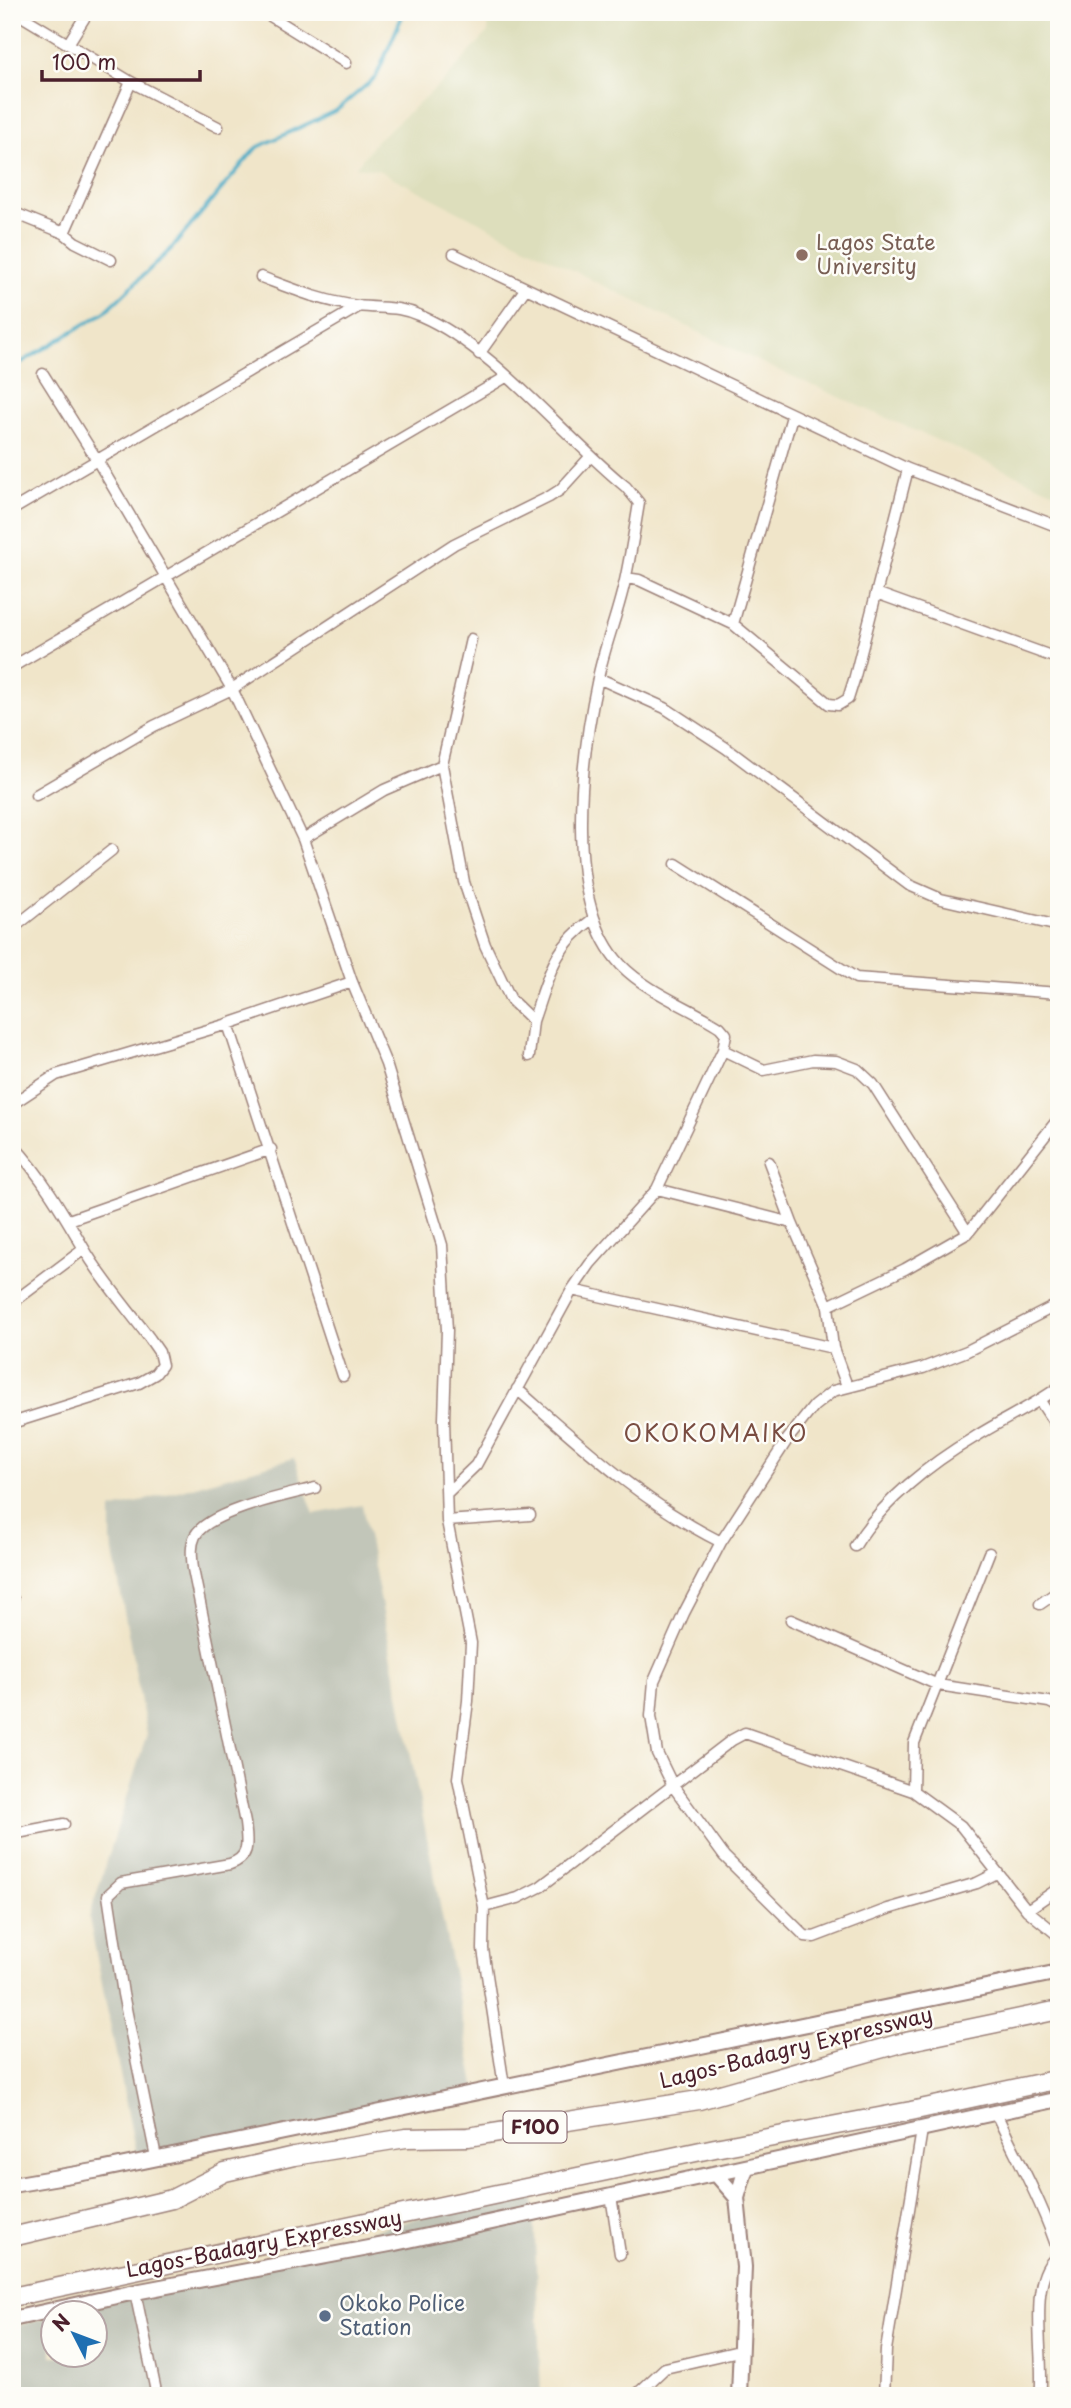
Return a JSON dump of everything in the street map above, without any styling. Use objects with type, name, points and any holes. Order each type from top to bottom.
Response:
[{"type":"highway","name":"Lagos-Badagry Expressway","points":[[12,2237],[172,2199],[225,2172],[294,2155],[406,2138],[468,2137],[699,2100],[901,2043],[1059,2010]]},
{"type":"highway","name":"Lagos-Badagry Expressway","points":[[12,2297],[715,2148],[911,2111],[1059,2079]]},
{"type":"main road","name":"Lagos-Badagry Expressway","points":[[12,2185],[1059,1972]]},
{"type":"main road","name":"Lagos-Badagry Expressway","points":[[12,2319],[135,2292],[395,2243],[1059,2099]]},
{"type":"main road","points":[[739,2396],[744,2267],[737,2198],[746,2168]]},
{"type":"main road","points":[[716,2174],[737,2198]]},
{"type":"street","points":[[15,12],[131,82],[218,127]]},
{"type":"street","points":[[68,44],[88,12]]},
{"type":"street","points":[[264,12],[346,63]]},
{"type":"street","points":[[64,233],[131,82]]},
{"type":"street","points":[[12,212],[64,233],[75,242],[111,260]]},
{"type":"street","points":[[454,254],[908,469],[1059,527]]},
{"type":"street","points":[[261,277],[304,294],[360,306],[396,306],[448,330],[506,377],[590,457],[626,487],[639,503],[626,578],[598,678],[581,834],[584,878],[593,919],[605,945],[623,967],[720,1027],[726,1034],[723,1050],[657,1189],[590,1264],[572,1290],[476,1465],[448,1492]]},
{"type":"street","points":[[479,354],[526,288]]},
{"type":"street","points":[[12,510],[360,306]]},
{"type":"street","points":[[43,374],[232,689],[303,839],[352,982],[386,1064],[442,1245],[447,1330],[444,1419],[447,1521],[471,1643],[468,1701],[458,1778],[484,1907],[483,1949],[504,2086]]},
{"type":"street","points":[[12,667],[506,377]]},
{"type":"street","points":[[733,624],[792,416]]},
{"type":"street","points":[[36,795],[154,726],[232,689],[454,544],[549,497],[560,490],[590,457]]},
{"type":"street","points":[[626,578],[639,580],[733,624],[801,684],[829,705],[838,705],[848,699],[908,469]]},
{"type":"street","points":[[876,593],[1059,659]]},
{"type":"street","points":[[471,639],[442,765],[464,882],[485,945],[511,1000],[533,1021]]},
{"type":"street","points":[[598,678],[665,708],[726,748],[909,885],[941,899],[1059,926]]},
{"type":"street","points":[[303,839],[384,790],[442,765]]},
{"type":"street","points":[[12,929],[112,850]]},
{"type":"street","points":[[676,864],[856,978],[1059,993]]},
{"type":"street","points":[[529,1056],[533,1021],[556,956],[574,933],[593,919]]},
{"type":"street","points":[[12,1104],[56,1075],[228,1024],[352,982]]},
{"type":"street","points":[[228,1024],[344,1376]]},
{"type":"street","points":[[723,1050],[764,1070],[813,1060],[836,1061],[858,1069],[873,1084],[968,1233]]},
{"type":"street","points":[[828,1306],[905,1269],[968,1233],[1059,1118]]},
{"type":"street","points":[[12,1144],[69,1220],[83,1249],[159,1352],[162,1365],[155,1374],[139,1382],[12,1423]]},
{"type":"street","points":[[69,1220],[271,1150]]},
{"type":"street","points":[[769,1162],[828,1306],[832,1348],[847,1386]]},
{"type":"street","points":[[657,1189],[792,1223]]},
{"type":"street","points":[[12,1303],[83,1249]]},
{"type":"street","points":[[572,1290],[832,1348]]},
{"type":"street","points":[[997,1873],[814,1937],[805,1936],[724,1856],[673,1786],[657,1753],[651,1716],[654,1681],[684,1613],[721,1542],[801,1421],[833,1391],[923,1368],[967,1351],[1059,1304]]},
{"type":"street","points":[[855,1546],[865,1529],[915,1480],[974,1437],[1040,1401],[1059,1387]]},
{"type":"street","points":[[517,1389],[611,1471],[691,1528],[721,1542]]},
{"type":"street","points":[[1040,1401],[1059,1430]]},
{"type":"street","points":[[156,2157],[123,1994],[108,1895],[121,1883],[230,1864],[241,1860],[246,1852],[245,1823],[193,1569],[193,1539],[203,1527],[218,1519],[254,1505],[315,1488]]},
{"type":"street","points":[[447,1521],[530,1515]]},
{"type":"street","points":[[913,1791],[914,1743],[989,1553]]},
{"type":"street","points":[[1040,1604],[1059,1591]]},
{"type":"street","points":[[790,1620],[938,1685],[1049,1702],[1059,1707]]},
{"type":"street","points":[[484,1907],[518,1898],[540,1887],[732,1740],[745,1734],[913,1791],[961,1826],[1027,1910],[1059,1936]]},
{"type":"street","points":[[12,1834],[64,1824]]},
{"type":"street","points":[[1027,1910],[1059,1888]]},
{"type":"street","points":[[995,2111],[1023,2173],[1038,2197],[1059,2255],[1051,2260],[1040,2278],[1040,2396]]},
{"type":"street","points":[[884,2396],[886,2350],[922,2130]]},
{"type":"street","points":[[611,2196],[620,2254]]},
{"type":"street","points":[[135,2292],[157,2396]]},
{"type":"street","points":[[635,2396],[665,2368],[739,2351]]},
{"type":"shaded area","name":"Lagos State University","points":[[489,12],[1059,12],[1059,494],[762,363],[600,284],[378,170],[356,167],[376,141],[446,79],[488,32]]},
{"type":"shaded area","points":[[294,1458],[314,1514],[362,1505],[477,2095],[136,2154],[89,1918],[147,1734],[111,1541],[111,1510]]},
{"type":"shaded area","points":[[533,2187],[541,2396],[12,2396],[12,2327],[38,2320],[38,2370],[108,2370],[108,2302]]},
{"type":"waterway","points":[[12,368],[105,312],[171,249],[256,148],[337,110],[376,77],[404,12]]},
{"type":"place","name":"Lagos State University","points":[[802,255]]},
{"type":"place","name":"Okoko Police Station","points":[[325,2316]]},
{"type":"district","name":"OKOKOMAIKO","points":[[716,1434]]}]
